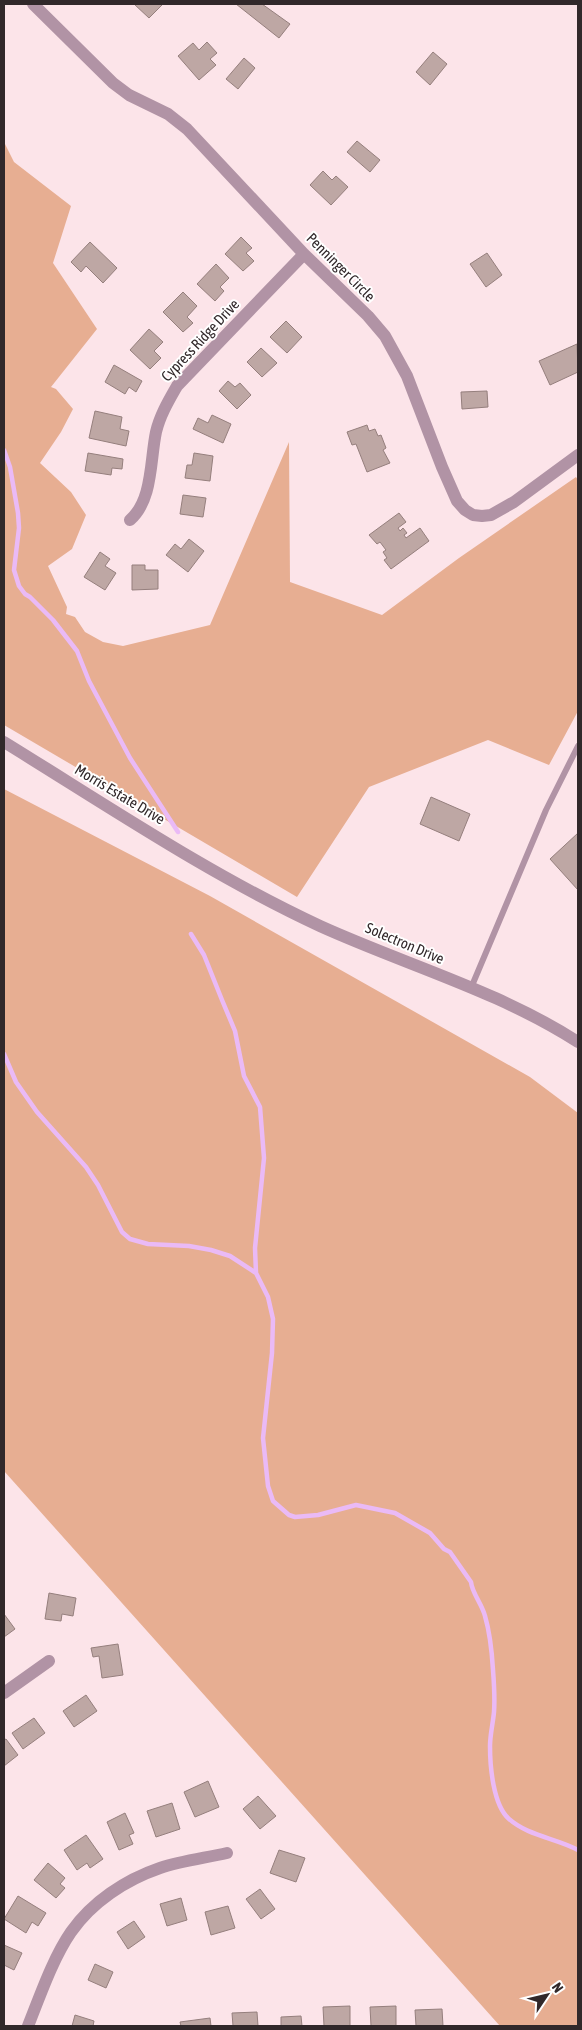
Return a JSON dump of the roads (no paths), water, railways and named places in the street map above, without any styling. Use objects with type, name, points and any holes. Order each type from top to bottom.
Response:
[{"type":"street","name":"Penninger Circle","points":[[33,4],[114,83],[129,95],[168,114],[187,129],[304,254],[368,316],[385,336],[396,354],[411,385],[457,501],[465,510],[482,516],[491,515],[514,502],[578,455]]},
{"type":"street","name":"Cypress Ridge Drive","points":[[130,520],[142,506],[156,430],[177,386],[304,254]]},
{"type":"street","name":"Morris Estate Drive","points":[[4,742],[220,874]]},
{"type":"street","name":"Solectron Drive","points":[[220,874],[321,926],[508,1004],[578,1042]]},
{"type":"street","points":[[4,1693],[49,1661]]},
{"type":"street","points":[[28,2026],[70,1932],[88,1912],[113,1891],[138,1876],[161,1868],[227,1853]]},
{"type":"lane","points":[[471,988],[546,810],[578,746]]},
{"type":"waterway","points":[[4,450],[10,467],[18,513],[19,528],[14,570],[19,586],[53,620],[77,651],[89,681],[130,758],[178,832]]},
{"type":"waterway","points":[[191,934],[204,955],[235,1031],[244,1076],[260,1107],[264,1158],[255,1248],[256,1273],[268,1297],[273,1319],[272,1353],[263,1438],[268,1486],[273,1501],[289,1515],[295,1517],[318,1515],[356,1505],[395,1513],[430,1533],[444,1549],[450,1552],[471,1582],[484,1612],[488,1629],[494,1696],[490,1742],[491,1764],[493,1785],[499,1804],[509,1819],[517,1825],[578,1850]]},
{"type":"waterway","points":[[4,1054],[16,1082],[37,1112],[86,1167],[98,1185],[122,1232],[130,1239],[148,1244],[189,1246],[211,1250],[230,1256],[256,1273]]}]
